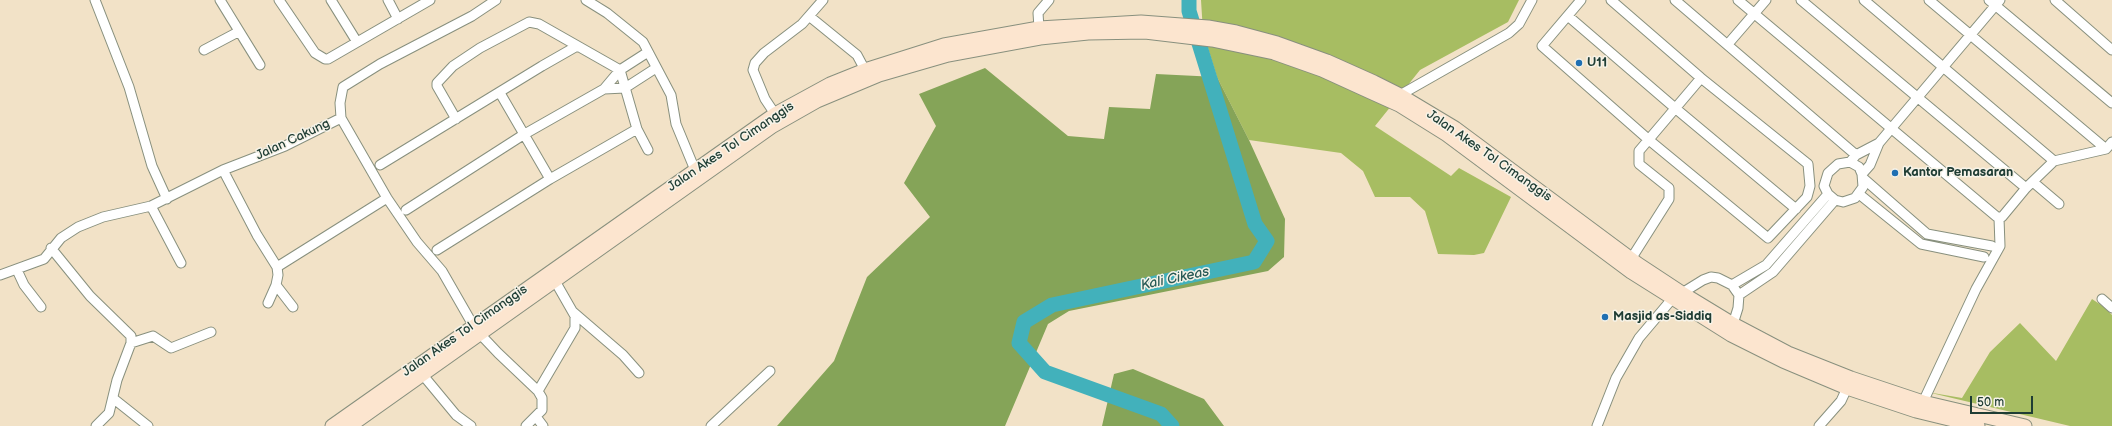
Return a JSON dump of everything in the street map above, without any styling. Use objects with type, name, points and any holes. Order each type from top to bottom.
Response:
[{"type":"main road","name":"Jalan Akes Tol Cimanggis","points":[[350,426],[422,374],[477,329],[695,170],[775,114],[830,84],[873,71],[944,45],[1039,28],[1112,22],[1153,28],[1243,45],[1274,53],[1322,70],[1398,105],[1447,135],[1633,265]]},
{"type":"main road","name":"Jalan Akes Tol Cimanggis","points":[[332,426],[477,329],[555,281],[773,126],[817,101],[873,71],[1040,38],[1153,28],[1208,27],[1236,32],[1277,43],[1327,61],[1400,95],[1455,128],[1633,265]]},
{"type":"main road","points":[[1633,265],[1750,345],[1783,361],[1849,383],[2025,426]]},
{"type":"main road","points":[[1677,296],[1849,383],[1916,411],[1978,426]]},
{"type":"street","points":[[95,0],[129,87],[152,166],[167,199]]},
{"type":"street","points":[[220,0],[238,32],[260,65]]},
{"type":"street","points":[[279,0],[315,53],[321,58],[328,59],[430,0]]},
{"type":"street","points":[[330,0],[357,42]]},
{"type":"street","points":[[388,0],[398,19]]},
{"type":"street","name":"Jalan Cakung","points":[[0,275],[44,259],[51,248],[61,238],[78,227],[103,217],[151,206],[223,170],[285,146],[341,118],[340,103],[343,87],[380,64],[472,16],[496,0]]},
{"type":"street","points":[[586,0],[636,34],[644,42],[670,95],[676,124],[695,170]]},
{"type":"street","points":[[775,114],[765,99],[753,70],[755,63],[764,53],[802,24],[823,0]]},
{"type":"street","points":[[1039,28],[1038,13],[1049,0]]},
{"type":"street","points":[[1400,95],[1509,33],[1519,24],[1532,0]]},
{"type":"street","points":[[1582,0],[1542,46],[1649,140],[1768,238],[1807,196],[1810,186],[1808,164],[1701,78],[1611,0]]},
{"type":"street","points":[[1675,0],[1856,155]]},
{"type":"street","points":[[1738,0],[1890,129],[1999,218]]},
{"type":"street","points":[[1728,44],[1766,0]]},
{"type":"street","points":[[1801,0],[2026,188]]},
{"type":"street","points":[[1864,0],[2054,161]]},
{"type":"street","points":[[1929,0],[2106,149]]},
{"type":"street","points":[[2055,0],[2112,50]]},
{"type":"street","points":[[1863,177],[1870,165],[1879,143],[1917,96],[1970,35],[1994,2],[2112,103]]},
{"type":"street","points":[[809,16],[857,55],[873,71]]},
{"type":"street","points":[[1568,16],[1675,108],[1796,208]]},
{"type":"street","points":[[456,118],[437,86],[438,83],[453,66],[480,48],[529,22],[540,24],[620,70],[636,129],[648,150]]},
{"type":"street","points":[[204,50],[238,32]]},
{"type":"street","points":[[380,166],[456,118],[577,46]]},
{"type":"street","points":[[406,210],[523,135],[604,90],[620,70],[648,52]]},
{"type":"street","points":[[604,90],[625,88],[656,68]]},
{"type":"street","points":[[1633,265],[1669,199],[1669,188],[1639,164],[1639,151],[1701,78]]},
{"type":"street","points":[[500,93],[523,135],[550,179]]},
{"type":"street","points":[[341,118],[387,198],[417,242],[442,271],[477,329],[498,353],[538,391],[542,398],[542,406],[536,418],[526,426]]},
{"type":"street","points":[[437,250],[550,179],[636,129]]},
{"type":"street","points":[[1923,402],[1976,289],[2000,246],[1999,218],[2026,188],[2054,161],[2106,149],[2112,142]]},
{"type":"street","points":[[1850,162],[1856,155],[1879,143]]},
{"type":"street","points":[[1850,162],[1859,167],[1863,177],[1863,187],[1855,198],[1842,202],[1832,197],[1824,186],[1826,178],[1832,167],[1838,164],[1850,162]]},
{"type":"street","points":[[223,170],[257,235],[277,267],[278,275],[276,285],[268,303]]},
{"type":"street","points":[[1809,175],[1826,178]]},
{"type":"street","points":[[1863,177],[1927,234],[1992,246]]},
{"type":"street","points":[[2033,182],[2059,204]]},
{"type":"street","points":[[1859,194],[1921,244],[1984,257]]},
{"type":"street","points":[[1732,285],[1766,265],[1832,197]]},
{"type":"street","points":[[1739,295],[1773,272],[1832,197]]},
{"type":"street","points":[[277,267],[387,198]]},
{"type":"street","points":[[151,206],[181,263]]},
{"type":"street","points":[[1921,244],[1927,234]]},
{"type":"street","points":[[51,248],[90,296],[131,336],[131,343],[117,380],[114,399],[108,413],[96,426]]},
{"type":"street","points":[[16,270],[24,285],[41,307]]},
{"type":"street","points":[[1597,426],[1616,378],[1639,338],[1677,296],[1703,280],[1711,277],[1718,278],[1732,285],[1739,295],[1738,308],[1733,324]]},
{"type":"street","points":[[538,391],[574,331],[576,320],[555,281]]},
{"type":"street","points":[[276,285],[293,307]]},
{"type":"street","points":[[2102,299],[2112,308]]},
{"type":"street","points":[[572,311],[623,355],[639,374]]},
{"type":"street","points":[[131,343],[153,336],[171,348],[211,332]]},
{"type":"street","points":[[711,426],[770,371]]},
{"type":"street","points":[[422,374],[456,415],[471,426]]},
{"type":"street","points":[[1819,426],[1841,401],[1849,383]]},
{"type":"street","points":[[114,399],[148,426]]},
{"type":"street","points":[[536,418],[543,426]]},
{"type":"green space","points":[[1201,0],[1519,0],[1508,22],[1420,70],[1375,126],[1451,176],[1459,168],[1511,197],[1484,253],[1474,255],[1438,254],[1425,211],[1410,197],[1375,197],[1363,171],[1341,153],[1249,140],[1217,77],[1203,32]]},
{"type":"green space","points":[[985,68],[1068,136],[1104,139],[1109,107],[1150,109],[1156,74],[1217,77],[1249,140],[1285,219],[1284,257],[1268,271],[1069,311],[1048,324],[1005,426],[777,426],[834,361],[867,277],[930,217],[904,183],[936,126],[919,94]]},
{"type":"green space","points":[[2092,299],[2104,307],[2112,315],[2112,426],[2070,426],[1927,392],[1962,398],[1990,352],[2020,323],[2056,361]]},
{"type":"green space","points":[[1133,369],[1204,399],[1224,426],[1102,426],[1114,374]]},
{"type":"waterway","name":"Kali Cikeas","points":[[1172,426],[1161,414],[1045,372],[1019,343],[1024,322],[1052,305],[1254,262],[1267,241],[1255,224],[1189,11],[1189,0]]},
{"type":"place","name":"U11","points":[[1579,63]]},
{"type":"place","name":"Kantor Pemasaran","points":[[1895,173]]},
{"type":"place","name":"Masjid as-Siddiq","points":[[1605,317]]}]
